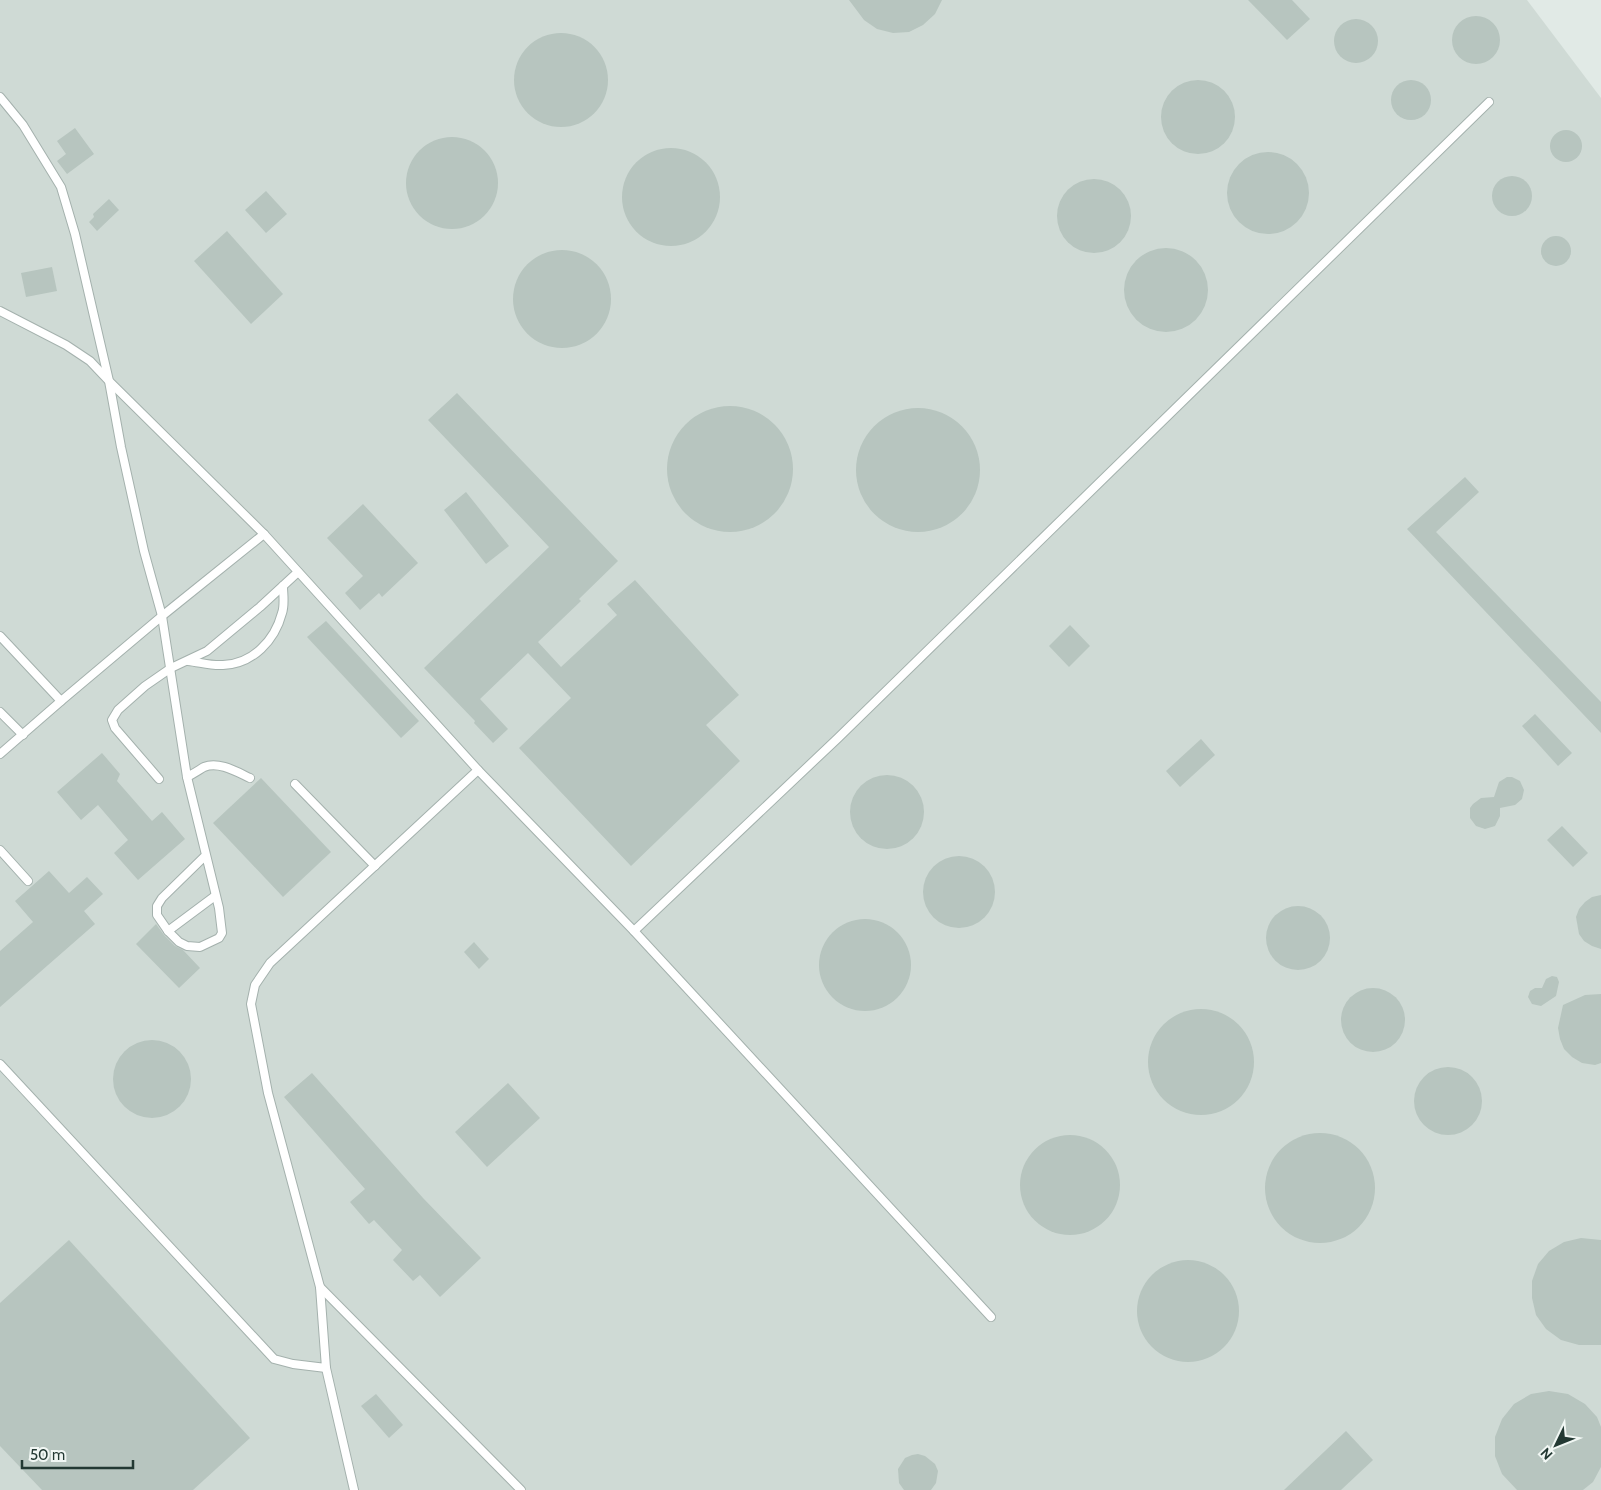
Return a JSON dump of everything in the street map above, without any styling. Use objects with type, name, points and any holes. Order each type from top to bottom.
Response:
[{"type":"lane","points":[[0,96],[24,125],[61,187],[75,234],[109,381],[121,447],[144,551],[162,616],[187,777],[215,896],[222,933],[219,938],[200,947],[187,946],[179,942],[168,931],[157,915],[157,906],[162,898],[205,856]]},
{"type":"lane","points":[[634,931],[845,731],[1489,102]]},
{"type":"lane","points":[[0,311],[66,345],[90,361],[264,534],[478,770],[634,931],[991,1317]]},
{"type":"lane","points":[[0,754],[162,616],[264,534]]},
{"type":"lane","points":[[159,779],[114,728],[112,720],[118,710],[145,686],[171,668],[207,651],[298,572]]},
{"type":"lane","points":[[187,661],[223,665],[242,662],[262,649],[275,634],[283,611],[283,586]]},
{"type":"lane","points":[[0,636],[61,701]]},
{"type":"lane","points":[[0,712],[22,735]]},
{"type":"lane","points":[[187,777],[206,766],[219,766],[250,778]]},
{"type":"lane","points":[[354,1490],[326,1368],[320,1287],[268,1092],[251,1004],[255,985],[270,963],[478,770]]},
{"type":"lane","points":[[295,784],[375,866]]},
{"type":"lane","points":[[0,850],[28,882]]},
{"type":"lane","points":[[168,931],[215,896]]},
{"type":"lane","points":[[0,1064],[274,1359],[293,1364],[326,1368]]},
{"type":"lane","points":[[320,1287],[521,1490]]},
{"type":"shaded area","points":[[0,0],[1527,0],[1601,98],[1601,1490],[0,1490]]},
{"type":"building","points":[[849,0],[942,0],[935,14],[923,25],[909,32],[893,33],[877,29],[864,20]]},
{"type":"building","points":[[1248,0],[1292,0],[1310,19],[1287,40]]},
{"type":"building","points":[[1471,16],[1481,16],[1490,20],[1496,26],[1500,40],[1496,54],[1490,60],[1481,64],[1471,64],[1462,60],[1456,54],[1452,45],[1452,35],[1456,26],[1462,20]]},
{"type":"building","points":[[1360,19],[1372,25],[1377,32],[1377,50],[1372,57],[1365,62],[1352,63],[1340,57],[1335,50],[1334,37],[1340,25],[1347,20]]},
{"type":"building","points":[[561,33],[579,36],[594,47],[605,62],[608,80],[605,98],[594,113],[579,124],[561,127],[543,124],[528,113],[517,98],[514,80],[517,62],[528,47],[543,36]]},
{"type":"building","points":[[1198,80],[1212,83],[1224,91],[1232,103],[1235,117],[1232,131],[1224,143],[1212,151],[1198,154],[1184,151],[1172,143],[1164,131],[1161,117],[1164,103],[1172,91],[1184,83]]},
{"type":"building","points":[[1415,80],[1422,83],[1428,89],[1431,100],[1430,108],[1422,117],[1415,120],[1407,120],[1400,117],[1392,108],[1391,96],[1394,89],[1403,81]]},
{"type":"building","points":[[75,128],[94,154],[67,174],[57,161],[66,154],[57,141]]},
{"type":"building","points":[[1566,130],[1572,131],[1577,135],[1581,140],[1581,152],[1577,157],[1572,161],[1566,162],[1560,161],[1555,157],[1551,152],[1550,146],[1551,140],[1555,135],[1560,131]]},
{"type":"building","points":[[452,137],[469,141],[484,151],[494,166],[498,183],[494,200],[484,215],[469,225],[452,229],[435,225],[420,215],[410,200],[406,183],[410,166],[420,151],[435,141]]},
{"type":"building","points":[[671,148],[690,152],[706,162],[716,178],[720,197],[716,216],[706,232],[690,242],[671,246],[652,242],[636,232],[626,216],[622,197],[626,178],[636,162],[652,152]]},
{"type":"building","points":[[1268,152],[1284,155],[1297,164],[1306,177],[1309,193],[1306,209],[1297,222],[1284,231],[1268,234],[1252,231],[1239,222],[1230,209],[1227,193],[1230,177],[1239,164],[1252,155]]},
{"type":"building","points":[[1508,176],[1516,176],[1523,179],[1529,185],[1532,196],[1529,207],[1523,213],[1516,216],[1508,216],[1501,213],[1495,207],[1492,200],[1492,192],[1495,185],[1501,179]]},
{"type":"building","points":[[1094,179],[1115,185],[1125,195],[1131,216],[1125,237],[1115,247],[1094,253],[1073,247],[1063,237],[1057,216],[1063,195],[1073,185]]},
{"type":"building","points":[[266,191],[287,214],[266,233],[245,210]]},
{"type":"building","points":[[109,199],[119,210],[97,231],[89,222],[94,217],[93,214]]},
{"type":"building","points":[[227,231],[283,294],[251,324],[194,261]]},
{"type":"building","points":[[1556,236],[1567,240],[1571,251],[1567,262],[1556,266],[1545,262],[1541,251],[1545,240]]},
{"type":"building","points":[[1166,248],[1182,251],[1196,260],[1205,274],[1208,290],[1205,306],[1196,320],[1182,329],[1166,332],[1150,329],[1136,320],[1127,306],[1124,290],[1127,274],[1136,260],[1150,251]]},
{"type":"building","points":[[552,250],[572,250],[581,253],[597,264],[608,280],[611,289],[611,309],[608,318],[597,334],[581,345],[572,348],[552,348],[535,340],[521,326],[513,309],[513,289],[521,272],[535,258]]},
{"type":"building","points":[[52,267],[57,291],[26,297],[21,273]]},
{"type":"building","points":[[457,393],[618,561],[579,599],[581,601],[538,642],[561,667],[617,615],[607,604],[635,580],[739,695],[706,725],[740,761],[631,866],[519,748],[571,698],[528,653],[480,699],[508,729],[493,743],[474,723],[475,721],[424,668],[549,547],[428,420]]},
{"type":"building","points":[[730,406],[754,411],[774,425],[788,445],[793,469],[788,493],[774,513],[754,527],[730,532],[706,527],[686,513],[672,493],[667,469],[672,445],[686,425],[706,411]]},
{"type":"building","points":[[918,408],[942,412],[962,426],[976,446],[980,470],[976,494],[962,514],[942,528],[918,532],[894,528],[874,514],[860,494],[856,470],[860,446],[874,426],[894,412]]},
{"type":"building","points":[[1465,477],[1479,492],[1436,532],[1601,702],[1601,733],[1407,529]]},
{"type":"building","points":[[466,492],[509,546],[486,564],[444,510]]},
{"type":"building","points":[[363,504],[418,563],[382,597],[379,593],[360,610],[345,593],[363,576],[327,538]]},
{"type":"building","points":[[326,621],[419,721],[401,738],[307,637]]},
{"type":"building","points":[[1070,625],[1090,646],[1069,667],[1049,646]]},
{"type":"building","points":[[1535,714],[1572,753],[1558,766],[1522,726]]},
{"type":"building","points":[[1201,739],[1215,755],[1180,787],[1166,771]]},
{"type":"building","points":[[102,753],[120,774],[117,781],[152,821],[162,812],[185,839],[138,880],[114,853],[128,840],[98,805],[81,820],[57,792]]},
{"type":"building","points":[[887,775],[901,778],[913,786],[921,798],[924,812],[921,826],[913,838],[901,846],[887,849],[873,846],[861,838],[853,826],[850,812],[853,798],[861,786],[873,778]]},
{"type":"building","points":[[1507,777],[1520,781],[1524,790],[1522,799],[1515,805],[1500,808],[1500,816],[1495,826],[1485,829],[1476,826],[1470,818],[1470,808],[1481,798],[1494,797],[1499,782]]},
{"type":"building","points":[[261,778],[331,852],[283,897],[213,823]]},
{"type":"building","points":[[1562,826],[1588,853],[1573,867],[1547,840]]},
{"type":"building","points":[[959,856],[979,862],[989,872],[995,892],[989,912],[979,922],[959,928],[939,922],[929,912],[923,892],[929,872],[939,862]]},
{"type":"building","points":[[49,871],[69,893],[87,877],[103,894],[84,911],[95,924],[0,1007],[0,951],[33,922],[15,901]]},
{"type":"building","points":[[1601,895],[1601,949],[1584,941],[1579,934],[1576,917],[1579,909],[1585,902],[1592,897]]},
{"type":"building","points":[[1298,906],[1310,908],[1321,915],[1328,926],[1330,938],[1328,950],[1321,961],[1310,968],[1298,970],[1286,968],[1275,961],[1268,950],[1266,938],[1268,926],[1275,915],[1286,908]]},
{"type":"building","points":[[865,919],[874,920],[891,927],[903,939],[910,956],[910,974],[903,991],[891,1003],[874,1010],[865,1011],[856,1010],[839,1003],[827,991],[820,974],[819,965],[820,956],[827,939],[839,927],[856,920]]},
{"type":"building","points":[[156,924],[175,946],[183,950],[200,968],[179,988],[136,944]]},
{"type":"building","points":[[474,942],[489,959],[479,969],[464,952]]},
{"type":"building","points":[[1552,976],[1557,977],[1559,982],[1556,996],[1541,1006],[1532,1004],[1528,997],[1530,991],[1535,988],[1542,988],[1546,979]]},
{"type":"building","points":[[1373,988],[1391,994],[1399,1002],[1405,1020],[1399,1038],[1391,1046],[1373,1052],[1355,1046],[1347,1038],[1341,1020],[1347,1002],[1355,994]]},
{"type":"building","points":[[1601,994],[1601,1063],[1595,1065],[1582,1063],[1564,1049],[1560,1039],[1558,1028],[1563,1005],[1585,995]]},
{"type":"building","points":[[1201,1009],[1221,1013],[1239,1024],[1250,1042],[1254,1062],[1250,1082],[1239,1100],[1221,1111],[1201,1115],[1181,1111],[1163,1100],[1152,1082],[1148,1062],[1152,1042],[1163,1024],[1181,1013]]},
{"type":"building","points":[[152,1040],[167,1043],[180,1051],[188,1064],[191,1079],[188,1094],[180,1107],[167,1115],[152,1118],[137,1115],[124,1107],[116,1094],[113,1079],[116,1064],[124,1051],[137,1043]]},
{"type":"building","points":[[1448,1067],[1461,1070],[1472,1077],[1479,1088],[1482,1101],[1479,1114],[1472,1125],[1461,1132],[1448,1135],[1435,1132],[1424,1125],[1417,1114],[1414,1101],[1417,1088],[1424,1077],[1435,1070]]},
{"type":"building","points":[[312,1073],[423,1198],[481,1258],[440,1297],[420,1275],[413,1281],[393,1260],[402,1250],[374,1220],[369,1224],[350,1202],[365,1189],[284,1097]]},
{"type":"building","points":[[508,1083],[540,1118],[487,1167],[455,1132]]},
{"type":"building","points":[[1320,1133],[1341,1137],[1359,1149],[1371,1167],[1375,1188],[1371,1209],[1359,1227],[1341,1239],[1320,1243],[1299,1239],[1281,1227],[1269,1209],[1265,1188],[1269,1167],[1281,1149],[1299,1137]]},
{"type":"building","points":[[1070,1135],[1089,1139],[1105,1150],[1116,1166],[1120,1185],[1116,1204],[1105,1220],[1089,1231],[1070,1235],[1051,1231],[1035,1220],[1024,1204],[1020,1185],[1024,1166],[1035,1150],[1051,1139]]},
{"type":"building","points":[[1581,1238],[1601,1240],[1601,1345],[1579,1345],[1561,1340],[1546,1329],[1536,1315],[1532,1298],[1532,1281],[1538,1264],[1549,1251],[1564,1242]]},
{"type":"building","points":[[69,1240],[250,1438],[193,1490],[42,1490],[0,1446],[0,1303]]},
{"type":"building","points":[[1188,1260],[1208,1264],[1224,1275],[1235,1291],[1239,1311],[1235,1331],[1224,1347],[1208,1358],[1188,1362],[1168,1358],[1152,1347],[1141,1331],[1137,1311],[1141,1291],[1152,1275],[1168,1264]]},
{"type":"building","points":[[1549,1391],[1568,1394],[1585,1404],[1597,1417],[1601,1427],[1601,1467],[1593,1482],[1583,1490],[1517,1490],[1502,1474],[1495,1456],[1495,1437],[1502,1419],[1514,1404],[1531,1394]]},
{"type":"building","points":[[376,1394],[403,1425],[389,1438],[361,1406]]},
{"type":"building","points":[[1346,1431],[1373,1460],[1341,1490],[1284,1490]]},
{"type":"building","points":[[918,1454],[925,1456],[935,1464],[938,1471],[936,1483],[931,1490],[904,1490],[899,1483],[898,1469],[905,1458]]}]
